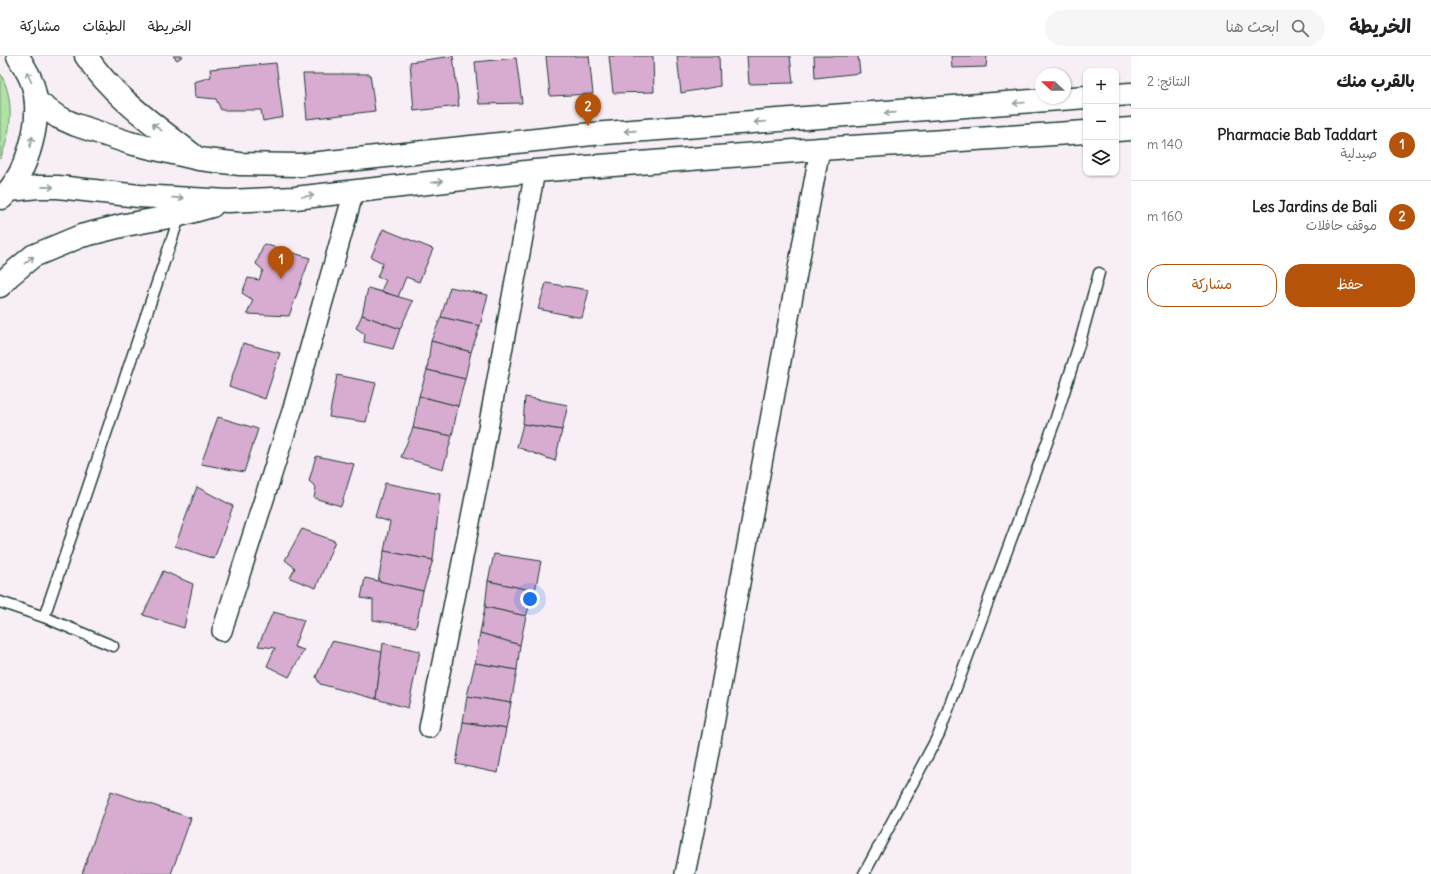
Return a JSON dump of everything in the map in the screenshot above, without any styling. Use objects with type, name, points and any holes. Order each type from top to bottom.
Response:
[{"type":"main road","points":[[5,195],[24,163],[32,139],[35,121],[36,101],[31,81],[18,56]]},
{"type":"main road","points":[[86,56],[97,72],[141,114],[199,159]]},
{"type":"main road","points":[[1119,95],[1131,94]]},
{"type":"main road","points":[[36,101],[58,117],[76,125],[130,143],[199,159],[240,164],[300,165],[592,134],[972,107],[1083,97]]},
{"type":"main road","points":[[1119,130],[1131,129]]},
{"type":"main road","points":[[5,195],[38,187],[58,187],[139,196],[228,201],[295,198],[535,171],[820,149],[1083,132]]},
{"type":"main road","points":[[0,286],[9,276],[33,256],[81,236],[180,215],[228,201]]},
{"type":"street","points":[[686,874],[820,149]]},
{"type":"street","points":[[429,728],[482,459],[535,171]]},
{"type":"street","points":[[222,631],[293,408],[354,191]]},
{"type":"lane","points":[[44,617],[180,215]]},
{"type":"lane","points":[[864,874],[939,734],[1055,421],[1081,338],[1099,273]]},
{"type":"lane","points":[[0,602],[44,617],[113,646]]},
{"type":"green space","points":[[0,73],[8,93],[10,116],[7,138],[0,159]]},
{"type":"building","points":[[173,56],[183,56],[177,60]]},
{"type":"building","points":[[453,56],[459,106],[414,111],[410,62]]},
{"type":"building","points":[[546,56],[589,56],[593,94],[550,96]]},
{"type":"building","points":[[609,56],[653,56],[654,92],[613,93]]},
{"type":"building","points":[[677,56],[719,56],[720,86],[681,93]]},
{"type":"building","points":[[747,56],[790,56],[793,83],[749,84]]},
{"type":"building","points":[[814,56],[858,56],[860,73],[815,78]]},
{"type":"building","points":[[951,56],[987,56],[986,67],[952,68]]},
{"type":"building","points":[[516,58],[522,103],[479,104],[475,62]]},
{"type":"building","points":[[276,63],[283,117],[263,121],[261,110],[221,110],[216,99],[195,97],[194,82],[211,77],[210,69]]},
{"type":"building","points":[[303,74],[370,74],[375,111],[307,119]]},
{"type":"building","points":[[383,229],[433,249],[419,282],[406,277],[398,297],[381,291],[386,280],[377,277],[383,263],[371,257]]},
{"type":"building","points":[[264,244],[310,258],[289,316],[247,314],[253,300],[242,293],[248,278],[259,280],[263,270],[256,264]]},
{"type":"building","points":[[546,283],[589,290],[582,318],[538,309]]},
{"type":"building","points":[[450,287],[488,295],[480,326],[441,317]]},
{"type":"building","points":[[368,288],[413,301],[400,329],[362,315]]},
{"type":"building","points":[[362,315],[400,329],[393,349],[364,342],[365,334],[356,328]]},
{"type":"building","points":[[441,317],[480,326],[471,352],[431,341]]},
{"type":"building","points":[[431,341],[471,352],[465,379],[427,370]]},
{"type":"building","points":[[243,343],[280,353],[265,399],[229,386]]},
{"type":"building","points":[[427,370],[465,379],[458,406],[419,396]]},
{"type":"building","points":[[337,375],[376,383],[366,422],[329,417]]},
{"type":"building","points":[[419,396],[458,406],[452,436],[413,428]]},
{"type":"building","points":[[525,397],[568,405],[562,430],[523,424]]},
{"type":"building","points":[[218,417],[258,429],[244,472],[201,464]]},
{"type":"building","points":[[523,424],[562,430],[555,461],[517,447]]},
{"type":"building","points":[[413,428],[452,436],[443,469],[401,457]]},
{"type":"building","points":[[316,456],[354,464],[341,506],[314,498],[316,487],[309,481]]},
{"type":"building","points":[[385,483],[440,494],[433,560],[384,551],[390,522],[375,517]]},
{"type":"building","points":[[197,487],[233,506],[214,559],[175,546]]},
{"type":"building","points":[[302,529],[335,541],[316,588],[290,578],[295,568],[285,560]]},
{"type":"building","points":[[384,551],[433,560],[423,591],[378,581]]},
{"type":"building","points":[[494,554],[541,561],[535,591],[488,581]]},
{"type":"building","points":[[163,571],[193,584],[184,628],[143,615]]},
{"type":"building","points":[[365,578],[423,591],[416,627],[373,620],[373,600],[361,598]]},
{"type":"building","points":[[488,581],[535,591],[526,616],[485,607]]},
{"type":"building","points":[[485,607],[526,616],[520,645],[480,633]]},
{"type":"building","points":[[273,612],[304,620],[294,647],[304,650],[289,677],[267,666],[275,648],[258,646]]},
{"type":"building","points":[[480,633],[520,645],[517,670],[475,663]]},
{"type":"building","points":[[332,641],[382,652],[376,699],[320,684],[316,677]]},
{"type":"building","points":[[383,643],[420,651],[408,708],[376,699]]},
{"type":"building","points":[[475,663],[517,670],[511,703],[467,696]]},
{"type":"building","points":[[467,696],[511,703],[506,729],[463,722]]},
{"type":"building","points":[[463,722],[506,729],[498,773],[456,764]]},
{"type":"building","points":[[111,791],[191,818],[171,874],[82,874]]},
{"type":"place","name":"Les Jardins de Bali","points":[[588,126]]},
{"type":"place","name":"Pharmacie Bab Taddart","points":[[281,279]]}]
